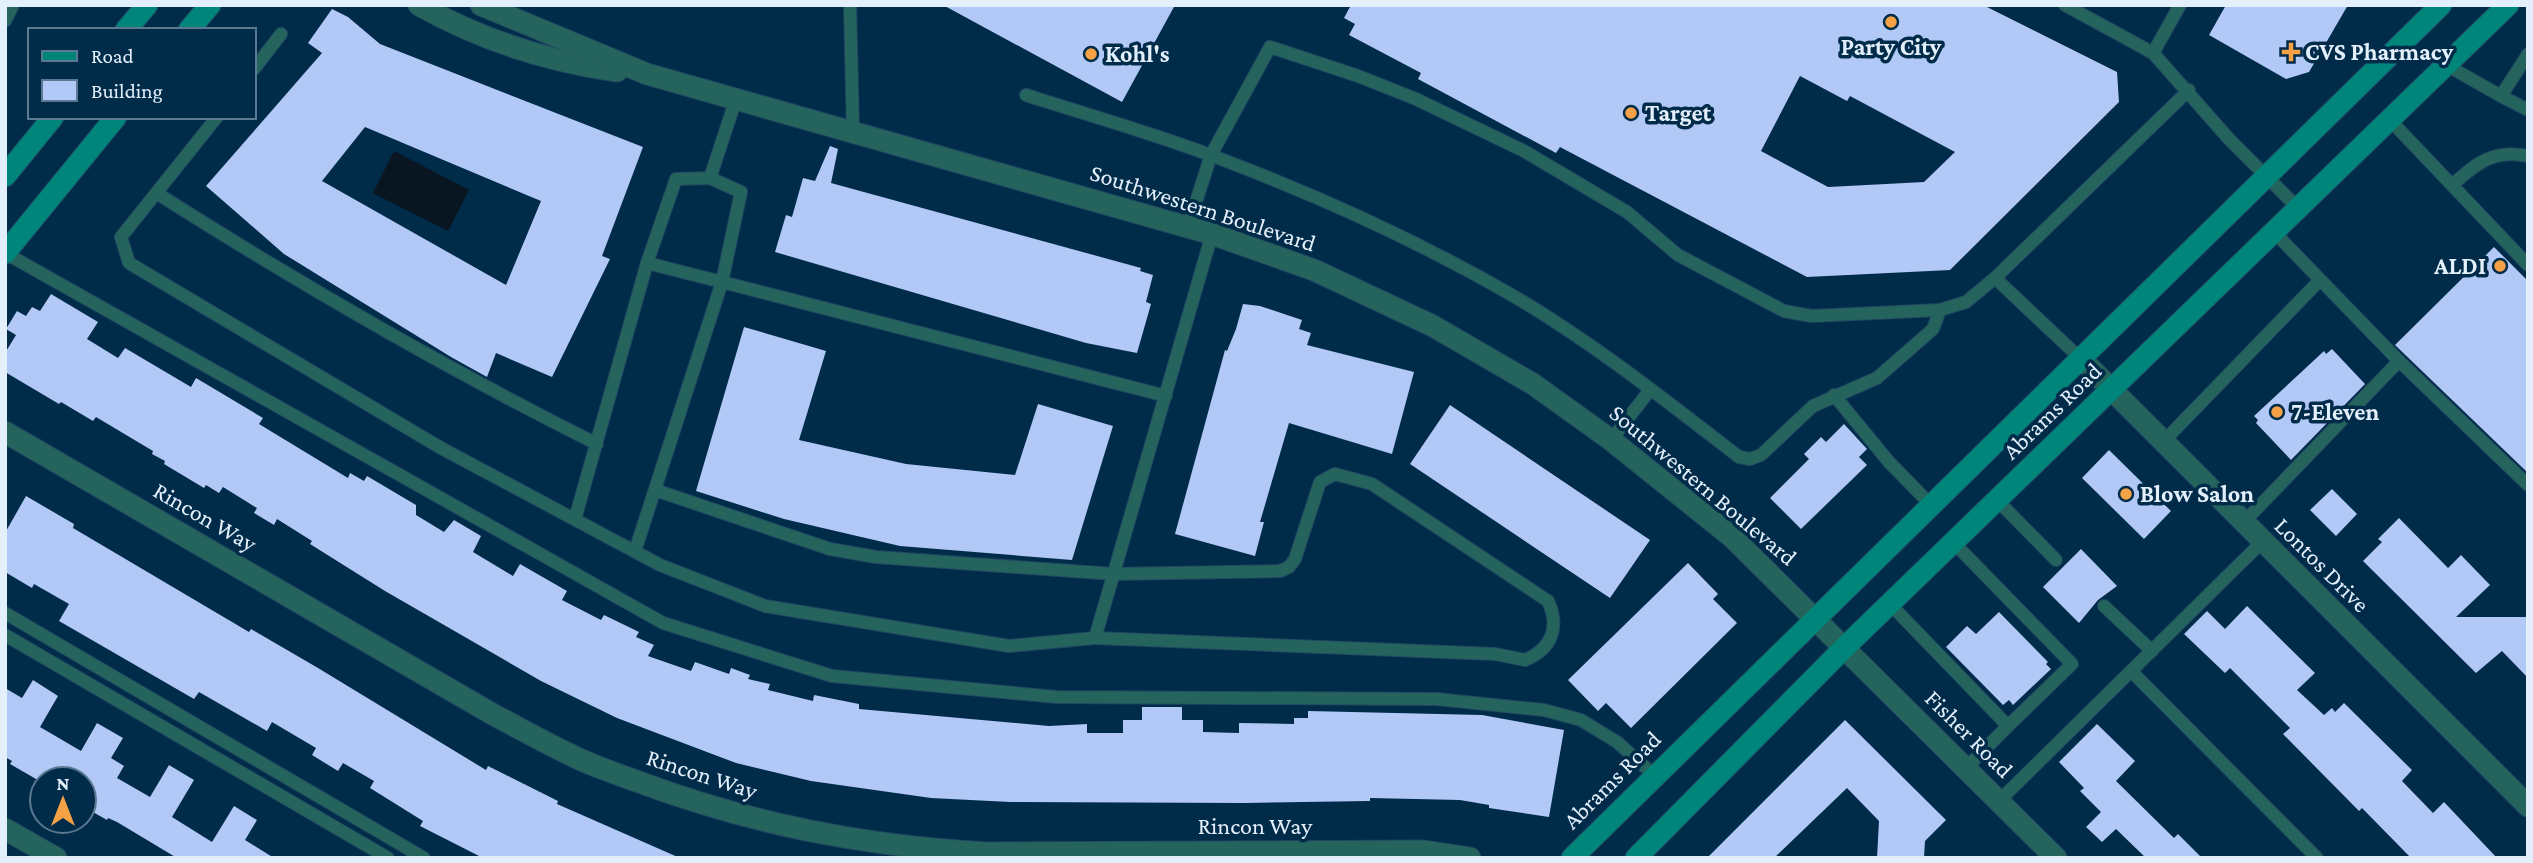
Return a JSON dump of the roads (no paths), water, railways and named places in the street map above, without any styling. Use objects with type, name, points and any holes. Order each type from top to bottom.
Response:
[{"type":"main road","points":[[128,28],[147,5]]},
{"type":"main road","points":[[191,28],[210,5]]},
{"type":"main road","name":"Abrams Road","points":[[1572,858],[2441,5]]},
{"type":"main road","name":"Abrams Road","points":[[1636,858],[1845,647],[2508,5]]},
{"type":"main road","points":[[5,176],[51,119]]},
{"type":"main road","points":[[5,253],[114,119]]},
{"type":"street","name":"Southwestern Boulevard","points":[[419,5],[455,25],[521,51],[584,66],[647,74]]},
{"type":"street","name":"Southwestern Boulevard","points":[[481,5],[647,74],[1212,234],[1314,270],[1433,326],[1534,384],[1611,440],[1732,537],[1845,647]]},
{"type":"street","name":"Lontos Drive","points":[[2081,359],[2110,391],[2528,806]]},
{"type":"street","name":"Rincon Way","points":[[5,432],[482,708],[577,758],[680,797],[760,821],[844,840],[919,849],[988,853],[1423,851],[1470,858]]},
{"type":"street","name":"Fisher Road","points":[[1845,647],[2056,858]]},
{"type":"street","points":[[5,829],[56,858]]},
{"type":"lane","points":[[5,21],[13,5]]},
{"type":"lane","points":[[850,5],[853,132]]},
{"type":"lane","points":[[2065,5],[2153,54],[2189,90],[2229,139],[2299,209]]},
{"type":"lane","points":[[2153,54],[2180,5]]},
{"type":"lane","points":[[256,66],[281,34]]},
{"type":"lane","points":[[1188,227],[1212,155],[1269,47],[1381,85],[1524,151],[1627,212],[1678,255],[1784,311],[1811,316],[1940,310],[1966,302],[1994,278],[2189,90]]},
{"type":"lane","points":[[2501,96],[2528,54]]},
{"type":"lane","points":[[2446,65],[2528,110]]},
{"type":"lane","points":[[1026,95],[1212,155],[1301,192],[1464,269],[1565,329],[1739,457],[1750,459],[1761,455],[1813,406],[1877,378],[1933,330],[1940,310]]},
{"type":"lane","points":[[710,178],[736,100]]},
{"type":"lane","points":[[215,119],[121,237],[129,263],[442,448],[660,565],[765,606],[1010,646],[1095,638],[1495,654],[1525,660],[1546,648],[1555,624],[1548,601],[1372,484],[1335,474],[1320,482],[1295,559],[1289,567],[1280,572],[1114,574],[876,557],[830,549],[655,489]]},
{"type":"lane","points":[[2390,120],[2528,265]]},
{"type":"lane","points":[[2452,185],[2480,160],[2494,154],[2528,156]]},
{"type":"lane","points":[[575,519],[647,263],[676,179],[710,178],[741,192],[722,282],[635,551]]},
{"type":"lane","points":[[158,194],[233,242],[499,395],[597,444]]},
{"type":"lane","points":[[2274,232],[2399,361],[2528,485]]},
{"type":"lane","points":[[1095,638],[1212,234]]},
{"type":"lane","points":[[5,253],[663,623],[832,676],[1057,697],[1436,699],[1544,710],[1581,720],[1617,742],[1654,775]]},
{"type":"lane","points":[[647,263],[1166,396]]},
{"type":"lane","points":[[1994,278],[2081,359]]},
{"type":"lane","points":[[2162,443],[2320,280]]},
{"type":"lane","points":[[2243,523],[2399,361]]},
{"type":"lane","points":[[1611,440],[1650,390]]},
{"type":"lane","points":[[1834,395],[1889,462],[1932,506]]},
{"type":"lane","points":[[1997,500],[2056,560]]},
{"type":"lane","points":[[1953,542],[2073,664],[1966,768]]},
{"type":"lane","points":[[1999,801],[2262,542]]},
{"type":"lane","points":[[1890,604],[2008,726]]},
{"type":"lane","points":[[2104,606],[2152,651]]},
{"type":"lane","points":[[5,613],[424,858]]},
{"type":"lane","points":[[5,635],[388,858]]},
{"type":"lane","points":[[2132,672],[2317,858]]},
{"type":"water","points":[[394,151],[469,190],[448,231],[373,193]]},
{"type":"place","name":"Party City","points":[[1891,22]]},
{"type":"place","name":"CVS Pharmacy","points":[[2291,52]]},
{"type":"place","name":"Kohl's","points":[[1091,54]]},
{"type":"place","name":"Target","points":[[1631,113]]},
{"type":"place","name":"ALDI","points":[[2500,266]]},
{"type":"place","name":"7-Eleven","points":[[2277,412]]},
{"type":"place","name":"Blow Salon","points":[[2126,494]]}]
